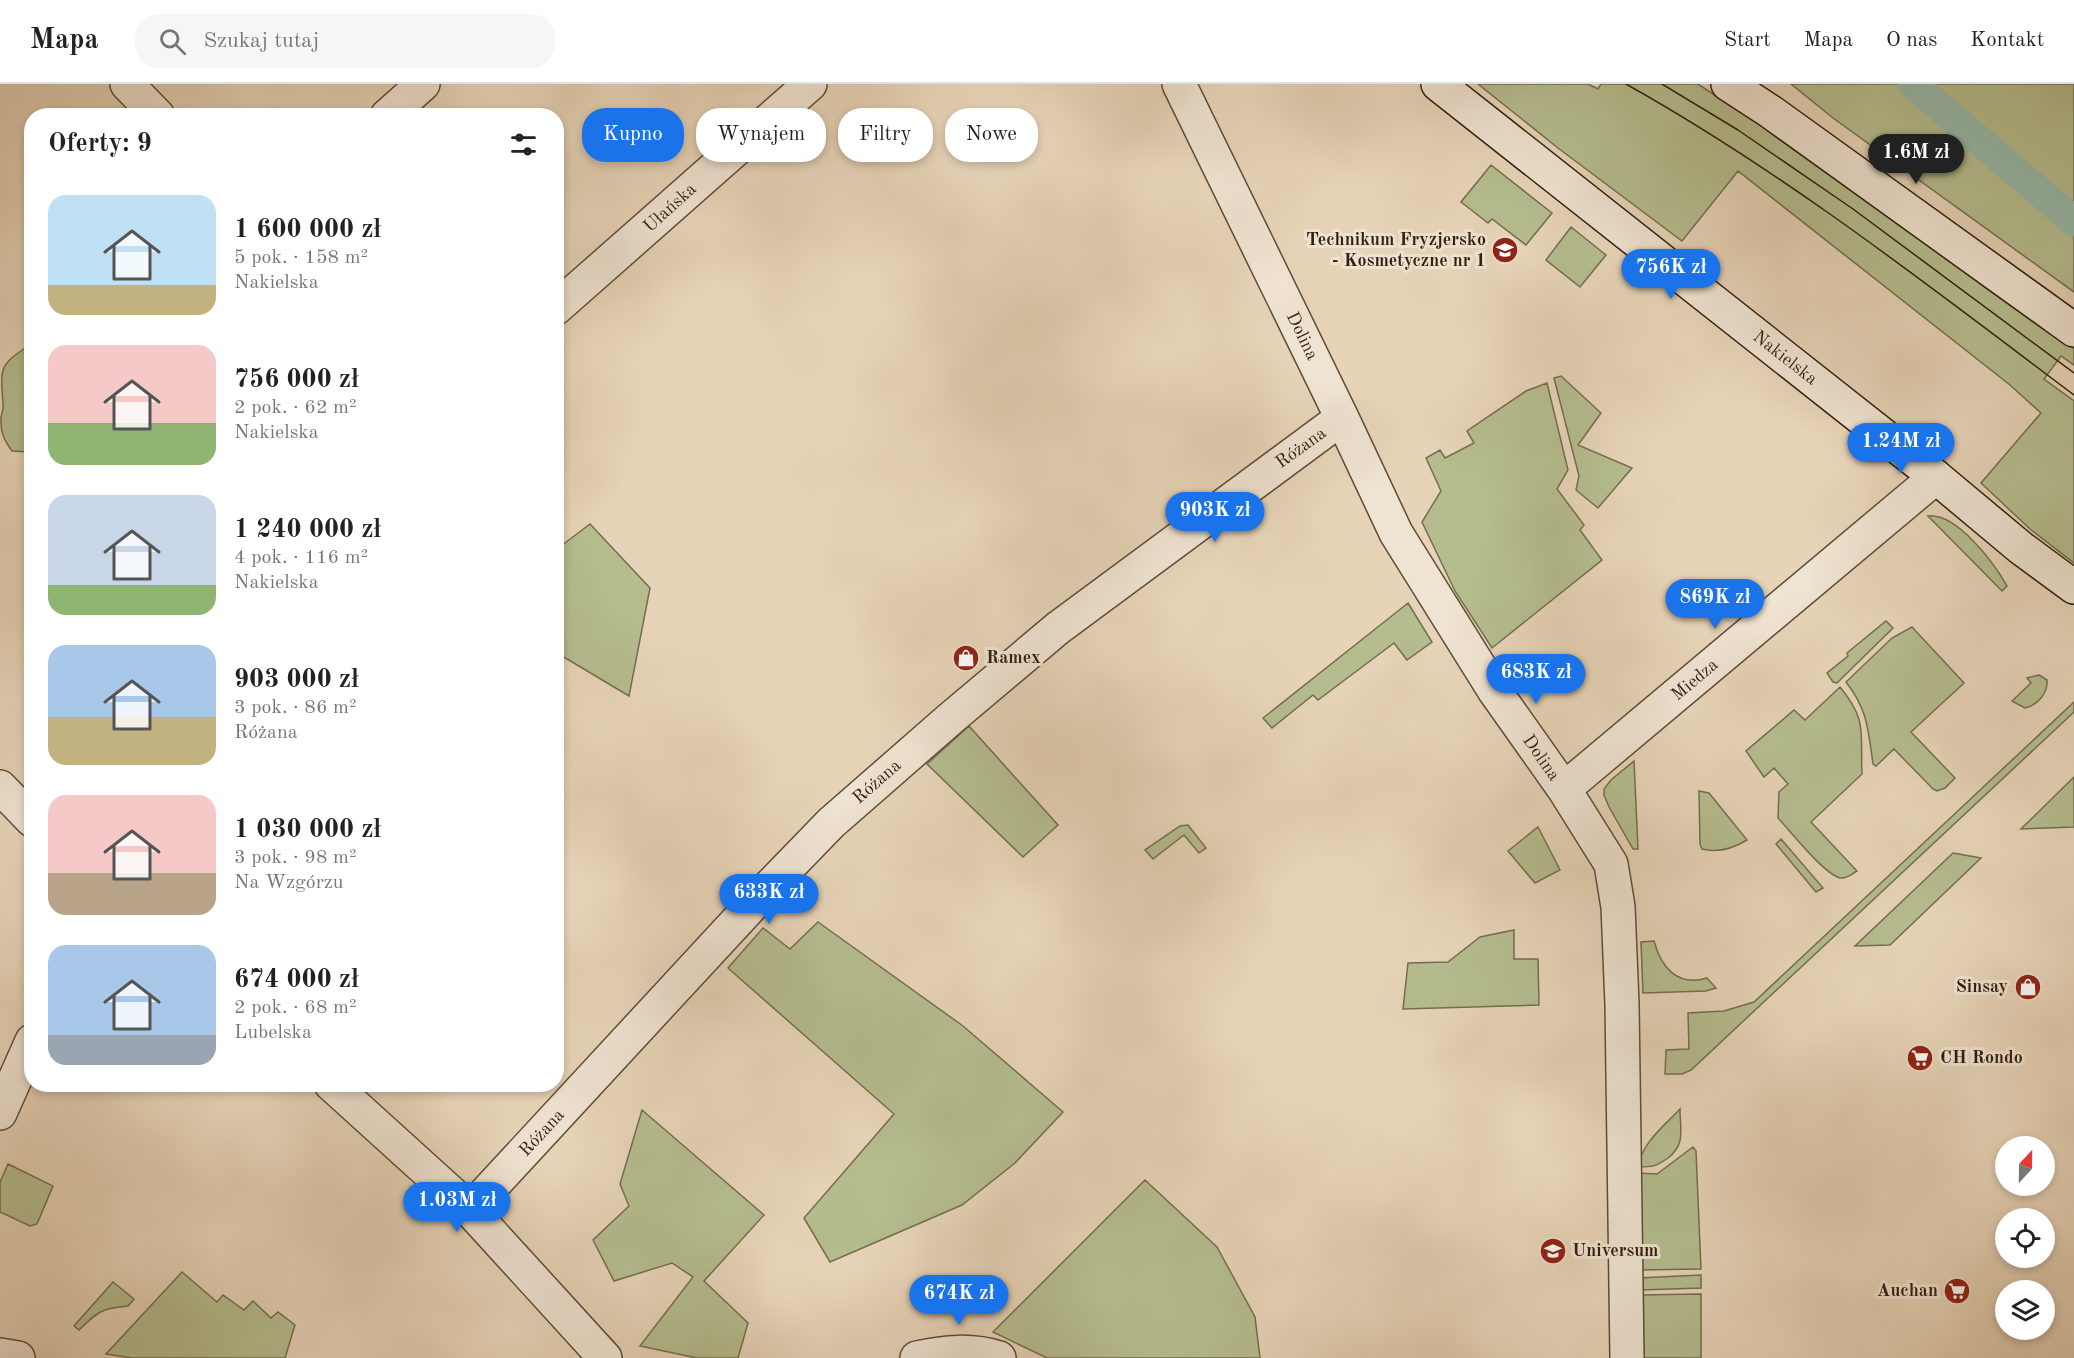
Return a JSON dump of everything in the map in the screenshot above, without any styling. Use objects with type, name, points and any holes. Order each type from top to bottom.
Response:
[{"type":"street","points":[[127,84],[150,108]]},
{"type":"street","points":[[396,108],[423,84]]},
{"type":"street","name":"Ułańska","points":[[564,301],[810,84]]},
{"type":"street","name":"Dolina","points":[[1179,84],[1342,417],[1396,533],[1494,690],[1564,789],[1606,853],[1613,868],[1616,884],[1622,1004],[1627,1358]]},
{"type":"street","name":"Nakielska","points":[[1438,84],[2074,588]]},
{"type":"street","points":[[1728,84],[2074,330]]},
{"type":"street","name":"Różana","points":[[470,1210],[766,890],[831,823],[1058,628],[1342,417]]},
{"type":"street","name":"Miedza","points":[[1564,789],[1936,477]]},
{"type":"street","points":[[0,787],[24,812]]},
{"type":"street","points":[[0,1113],[24,1059]]},
{"type":"street","points":[[340,1092],[470,1210],[605,1358]]},
{"type":"street","points":[[917,1358],[972,1352],[999,1358]]},
{"type":"street","points":[[0,1355],[18,1358]]},
{"type":"green space","points":[[1478,84],[1588,84],[1598,89],[1601,84],[1698,84],[1754,121],[2074,349],[2074,365],[2061,356],[2044,379],[2074,401],[2074,563],[2030,529],[1981,483],[2041,413],[2010,385],[1738,171],[1682,241],[1558,148]]},
{"type":"green space","points":[[1791,84],[2074,84],[2074,292],[1833,118]]},
{"type":"green space","points":[[1491,165],[1552,213],[1526,245],[1492,219],[1488,223],[1461,202]]},
{"type":"green space","points":[[1571,227],[1606,255],[1580,287],[1546,260]]},
{"type":"green space","points":[[24,349],[24,452],[12,451],[1,427],[2,373],[13,357]]},
{"type":"green space","points":[[1561,376],[1601,413],[1578,445],[1632,468],[1598,508],[1576,490],[1579,476],[1554,378]]},
{"type":"green space","points":[[1547,383],[1568,470],[1557,489],[1584,525],[1580,530],[1602,560],[1492,648],[1455,591],[1422,522],[1441,491],[1426,458],[1440,450],[1445,458],[1474,443],[1467,431],[1526,391]]},
{"type":"green space","points":[[1928,516],[1939,517],[1951,522],[1962,531],[1984,553],[2007,586],[2002,591]]},
{"type":"green space","points":[[590,524],[650,588],[629,696],[564,657],[564,544]]},
{"type":"green space","points":[[1408,603],[1432,642],[1407,660],[1394,643],[1318,700],[1313,695],[1272,728],[1263,718]]},
{"type":"green space","points":[[1886,621],[1893,628],[1837,683],[1833,682],[1827,673]]},
{"type":"green space","points":[[1912,627],[1964,683],[1911,732],[1955,778],[1945,788],[1937,791],[1894,749],[1876,766],[1873,764],[1863,711],[1846,682],[1892,638]]},
{"type":"green space","points":[[2039,675],[2047,680],[2047,685],[2038,701],[2025,708],[2012,701],[2031,683],[2027,678]]},
{"type":"green space","points":[[1840,687],[1859,719],[1862,737],[1862,774],[1811,822],[1857,871],[1843,878],[1825,869],[1778,818],[1779,792],[1788,784],[1774,768],[1764,777],[1746,751],[1794,710],[1805,720]]},
{"type":"green space","points":[[2074,702],[2074,712],[1691,1070],[1682,1074],[1665,1074],[1666,1050],[1689,1049],[1688,1013],[1724,1011],[1754,1002]]},
{"type":"green space","points":[[969,726],[1058,825],[1023,857],[927,764]]},
{"type":"green space","points":[[1634,761],[1638,849],[1633,849],[1604,795],[1604,789],[1611,780]]},
{"type":"green space","points":[[2074,777],[2074,827],[2021,829]]},
{"type":"green space","points":[[1699,791],[1709,793],[1747,840],[1726,849],[1702,849]]},
{"type":"green space","points":[[1188,825],[1206,848],[1199,853],[1184,835],[1153,859],[1145,850],[1180,826]]},
{"type":"green space","points":[[1538,827],[1560,870],[1535,883],[1508,851]]},
{"type":"green space","points":[[1781,839],[1823,888],[1816,892],[1776,844]]},
{"type":"green space","points":[[1953,853],[1981,858],[1890,945],[1855,946]]},
{"type":"green space","points":[[818,922],[963,1026],[1063,1112],[1015,1163],[962,1205],[830,1262],[804,1218],[894,1114],[728,968],[763,928],[790,949]]},
{"type":"green space","points":[[1514,930],[1514,959],[1538,959],[1539,1005],[1403,1009],[1408,963],[1448,962],[1480,937]]},
{"type":"green space","points":[[1654,941],[1661,959],[1672,973],[1687,980],[1707,978],[1716,988],[1706,991],[1643,993],[1641,942]]},
{"type":"green space","points":[[1680,1109],[1681,1136],[1674,1153],[1657,1165],[1637,1167],[1649,1142]]},
{"type":"green space","points":[[642,1110],[764,1215],[704,1281],[748,1323],[738,1358],[697,1358],[640,1346],[693,1277],[672,1263],[614,1281],[593,1240],[629,1206],[620,1184]]},
{"type":"green space","points":[[1693,1147],[1696,1151],[1701,1269],[1639,1270],[1637,1173],[1657,1174]]},
{"type":"green space","points":[[8,1164],[53,1186],[37,1224],[30,1226],[0,1212],[0,1182]]},
{"type":"green space","points":[[1145,1180],[1217,1247],[1255,1317],[1260,1358],[1047,1358],[993,1332]]},
{"type":"green space","points":[[182,1272],[217,1302],[223,1295],[244,1310],[253,1301],[271,1318],[278,1312],[295,1325],[285,1358],[132,1358],[106,1354]]},
{"type":"green space","points":[[1701,1275],[1701,1288],[1640,1290],[1639,1278]]},
{"type":"green space","points":[[113,1282],[134,1299],[128,1306],[100,1312],[79,1330],[74,1326]]},
{"type":"green space","points":[[1701,1294],[1701,1358],[1642,1358],[1640,1295]]},
{"type":"waterway","points":[[1913,84],[2074,221]]},
{"type":"tram line","points":[[1626,84],[1685,118],[1799,193],[1910,272],[2074,395]]},
{"type":"tram line","points":[[1662,84],[1738,130],[1853,209],[2074,373]]},
{"type":"place","name":"Technikum Fryzjersko - Kosmetyczne nr 1","points":[[1505,250]]},
{"type":"place","name":"Ramex","points":[[966,658]]},
{"type":"place","name":"Sinsay","points":[[2028,987]]},
{"type":"place","name":"CH Rondo","points":[[1920,1058]]},
{"type":"place","name":"Universum","points":[[1553,1251]]},
{"type":"place","name":"Auchan","points":[[1957,1291]]}]
